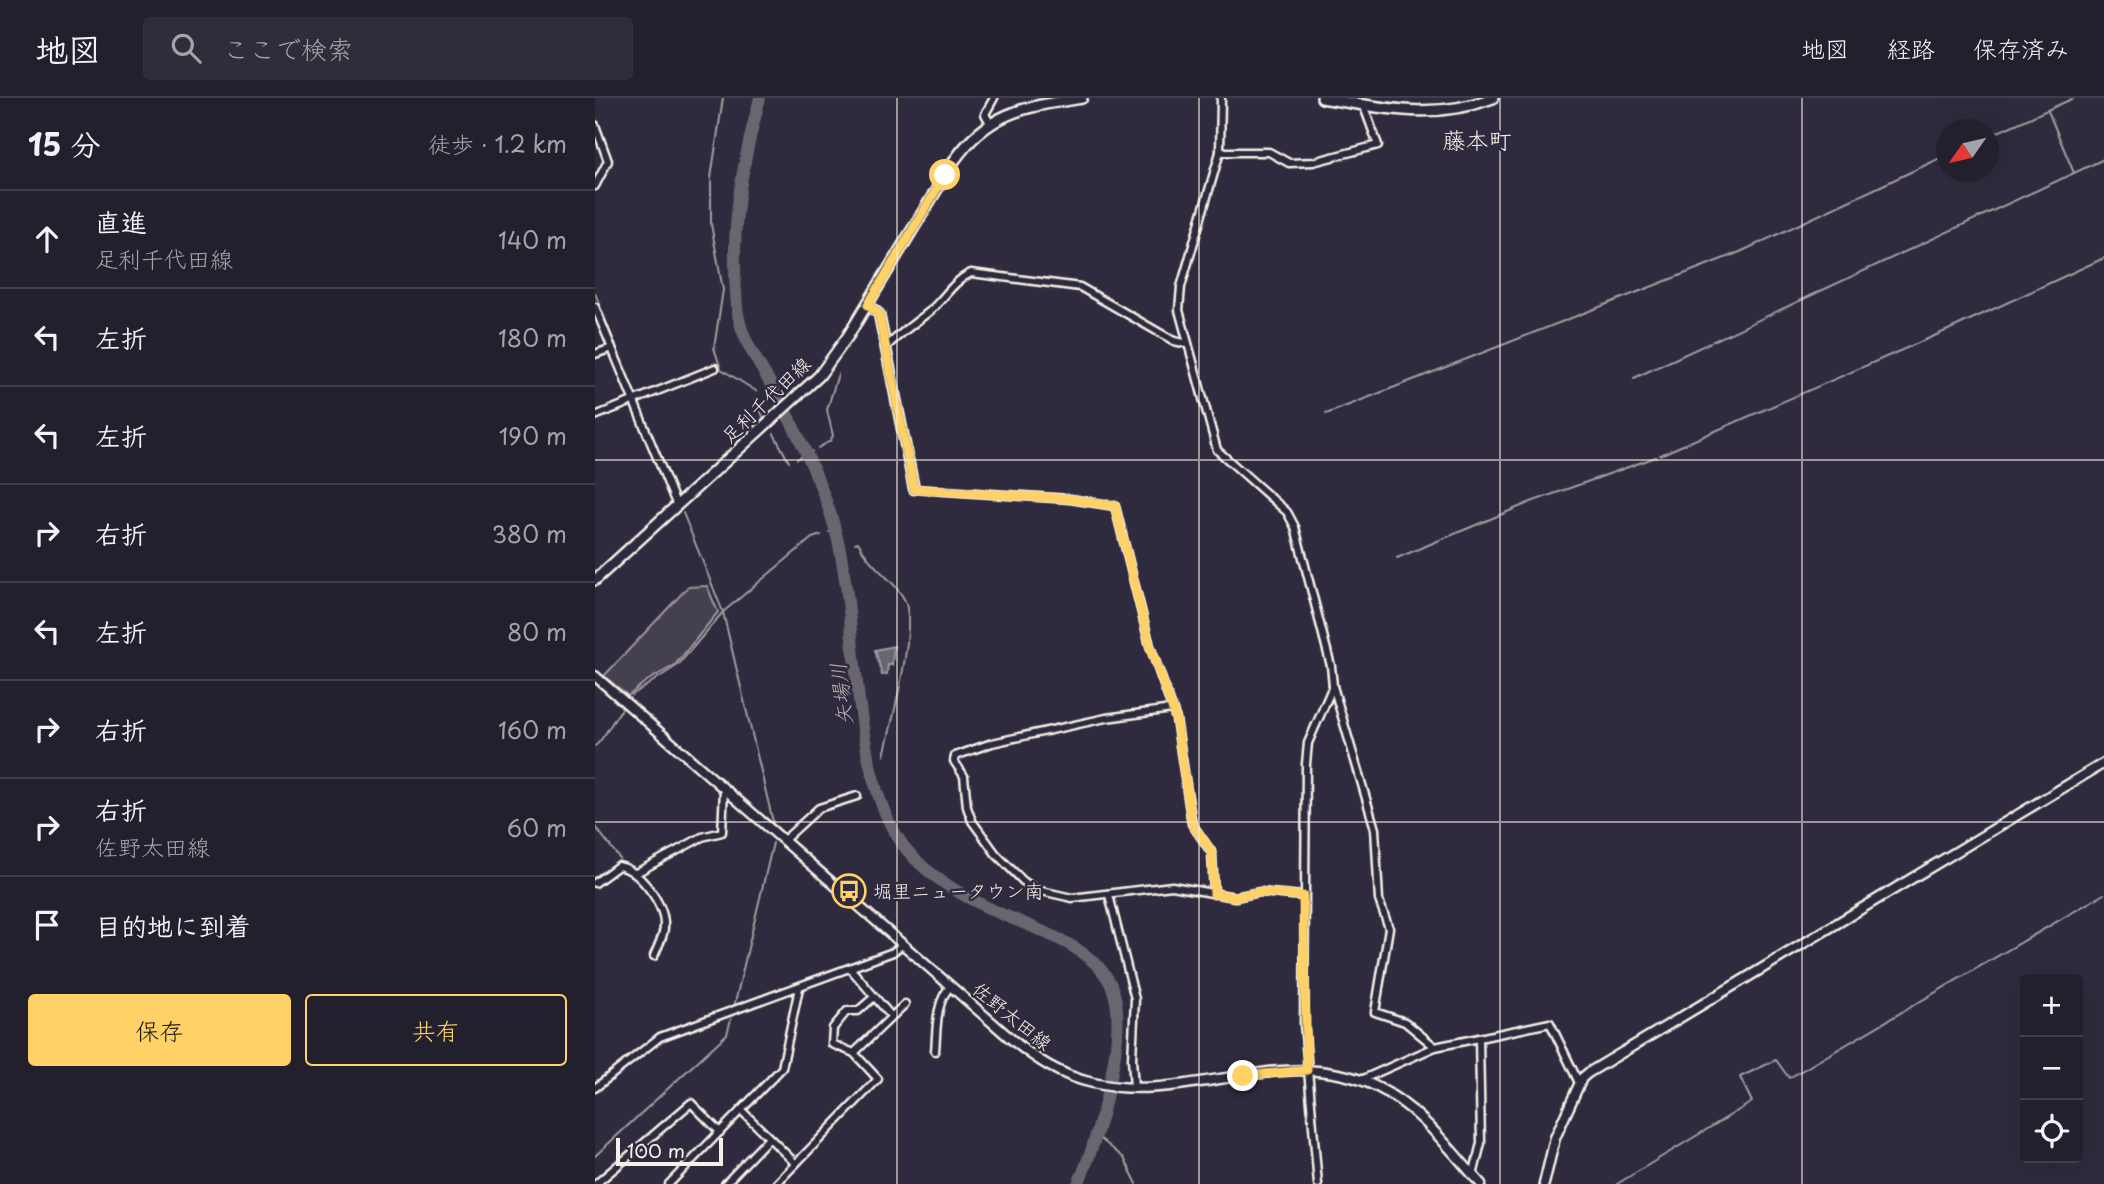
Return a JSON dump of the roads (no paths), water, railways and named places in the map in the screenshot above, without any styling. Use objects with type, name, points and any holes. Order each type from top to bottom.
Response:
[{"type":"main road","name":"足利千代田線","points":[[595,580],[792,404],[827,366],[868,305],[954,161],[971,139],[990,123],[1020,109],[1082,98]]},
{"type":"main road","points":[[1322,98],[1427,113],[1449,111],[1493,98]]},
{"type":"main road","points":[[868,305],[879,314],[914,489]]},
{"type":"main road","name":"佐野太田線","points":[[595,676],[951,986],[1040,1061],[1059,1072],[1099,1084],[1134,1088],[1307,1070],[1361,1080],[1396,1098],[1416,1114],[1472,1180],[1481,1184]]},
{"type":"main road","points":[[1544,1184],[1555,1138],[1588,1073],[2104,763]]},
{"type":"street","points":[[990,123],[985,114],[994,98]]},
{"type":"street","points":[[1221,98],[1220,152],[1181,288],[1179,310],[1217,450],[1287,512],[1295,527],[1331,666],[1333,686],[1375,829],[1380,900],[1389,928],[1375,1012],[1405,1022],[1435,1046]]},
{"type":"street","points":[[1220,152],[1269,152],[1289,163],[1313,162],[1378,145],[1363,104]]},
{"type":"street","points":[[595,125],[608,161],[595,186]]},
{"type":"street","points":[[886,347],[909,324],[930,311],[961,277],[971,273],[1080,287],[1174,341],[1188,344]]},
{"type":"street","points":[[595,307],[677,506]]},
{"type":"street","points":[[595,354],[612,348]]},
{"type":"street","points":[[595,416],[715,368]]},
{"type":"street","points":[[914,489],[1070,499],[1115,506],[1150,646],[1172,709],[1192,824],[1212,852],[1214,894]]},
{"type":"street","points":[[1318,1184],[1307,1070],[1303,896],[1308,743],[1333,686]]},
{"type":"street","points":[[1172,709],[1106,718],[992,743],[953,758],[965,782],[969,817],[996,854],[1023,881],[1045,892],[1072,898],[1172,886],[1235,897],[1260,892],[1303,896]]},
{"type":"street","points":[[636,873],[702,837],[722,832],[724,789]]},
{"type":"street","points":[[783,841],[819,808],[857,796]]},
{"type":"street","points":[[595,883],[618,866],[636,873],[664,914],[665,928],[654,956]]},
{"type":"street","points":[[1109,895],[1135,999],[1132,1059],[1134,1088]]},
{"type":"street","points":[[595,1088],[660,1037],[893,952],[902,944]]},
{"type":"street","points":[[851,968],[873,998],[891,1016]]},
{"type":"street","points":[[935,1051],[941,1005],[944,994],[951,986]]},
{"type":"street","points":[[669,1184],[782,1068],[799,988]]},
{"type":"street","points":[[781,1182],[795,1163],[878,1079],[854,1053],[832,1044],[834,1028],[847,1011],[858,1011],[873,998]]},
{"type":"street","points":[[854,1053],[905,1004]]},
{"type":"street","points":[[1361,1080],[1435,1046],[1550,1023],[1580,1085]]},
{"type":"street","points":[[1472,1180],[1481,1143],[1479,1038]]},
{"type":"street","points":[[596,1184],[691,1103],[720,1132]]},
{"type":"street","points":[[741,1110],[795,1163]]},
{"type":"street","points":[[725,1184],[769,1139]]},
{"type":"waterway","points":[[723,98],[711,178],[711,224],[723,290],[714,348],[721,369],[756,391]]},
{"type":"waterway","name":"矢場川","points":[[760,98],[738,201],[735,252],[737,307],[749,346],[807,453],[835,529],[849,607],[865,741],[874,782],[888,819],[906,849],[936,877],[997,912],[1063,941],[1079,951],[1094,962],[1113,990],[1117,1009],[1117,1033],[1109,1088],[1094,1143],[1078,1184]]},
{"type":"waterway","points":[[1999,132],[2074,98]]},
{"type":"waterway","points":[[2048,111],[2074,173]]},
{"type":"waterway","points":[[1634,378],[2104,159]]},
{"type":"waterway","points":[[1326,414],[1740,252],[1936,160]]},
{"type":"waterway","points":[[1660,455],[1948,330],[2104,258]]},
{"type":"waterway","points":[[595,293],[635,396]]},
{"type":"waterway","points":[[818,448],[833,436],[827,410],[838,374]]},
{"type":"waterway","points":[[756,399],[763,417]]},
{"type":"waterway","points":[[774,434],[789,462]]},
{"type":"waterway","name":"矢場川","points":[[797,459],[812,451]]},
{"type":"waterway","points":[[1397,558],[1531,502],[1656,457]]},
{"type":"waterway","points":[[683,513],[723,612],[773,822]]},
{"type":"waterway","name":"矢場川","points":[[829,532],[836,530]]},
{"type":"waterway","points":[[632,695],[678,665],[723,612],[812,538],[821,535]]},
{"type":"waterway","points":[[855,543],[858,542],[869,559],[896,587],[905,601],[908,615],[902,677],[884,756]]},
{"type":"waterway","name":"矢場川","points":[[839,547],[844,545]]},
{"type":"waterway","points":[[595,746],[622,709]]},
{"type":"waterway","points":[[595,826],[620,859]]},
{"type":"waterway","points":[[734,1007],[773,843]]},
{"type":"waterway","points":[[1617,1184],[1752,1102],[1740,1077],[1776,1060],[1789,1078],[2104,894]]},
{"type":"waterway","points":[[595,1156],[727,1034],[731,1019]]},
{"type":"waterway","points":[[1097,1136],[1124,1158],[1137,1184]]},
{"type":"place","name":"堀里ニュータウン南","points":[[849,891]]},
{"type":"district","name":"藤本町","points":[[1477,141]]}]
